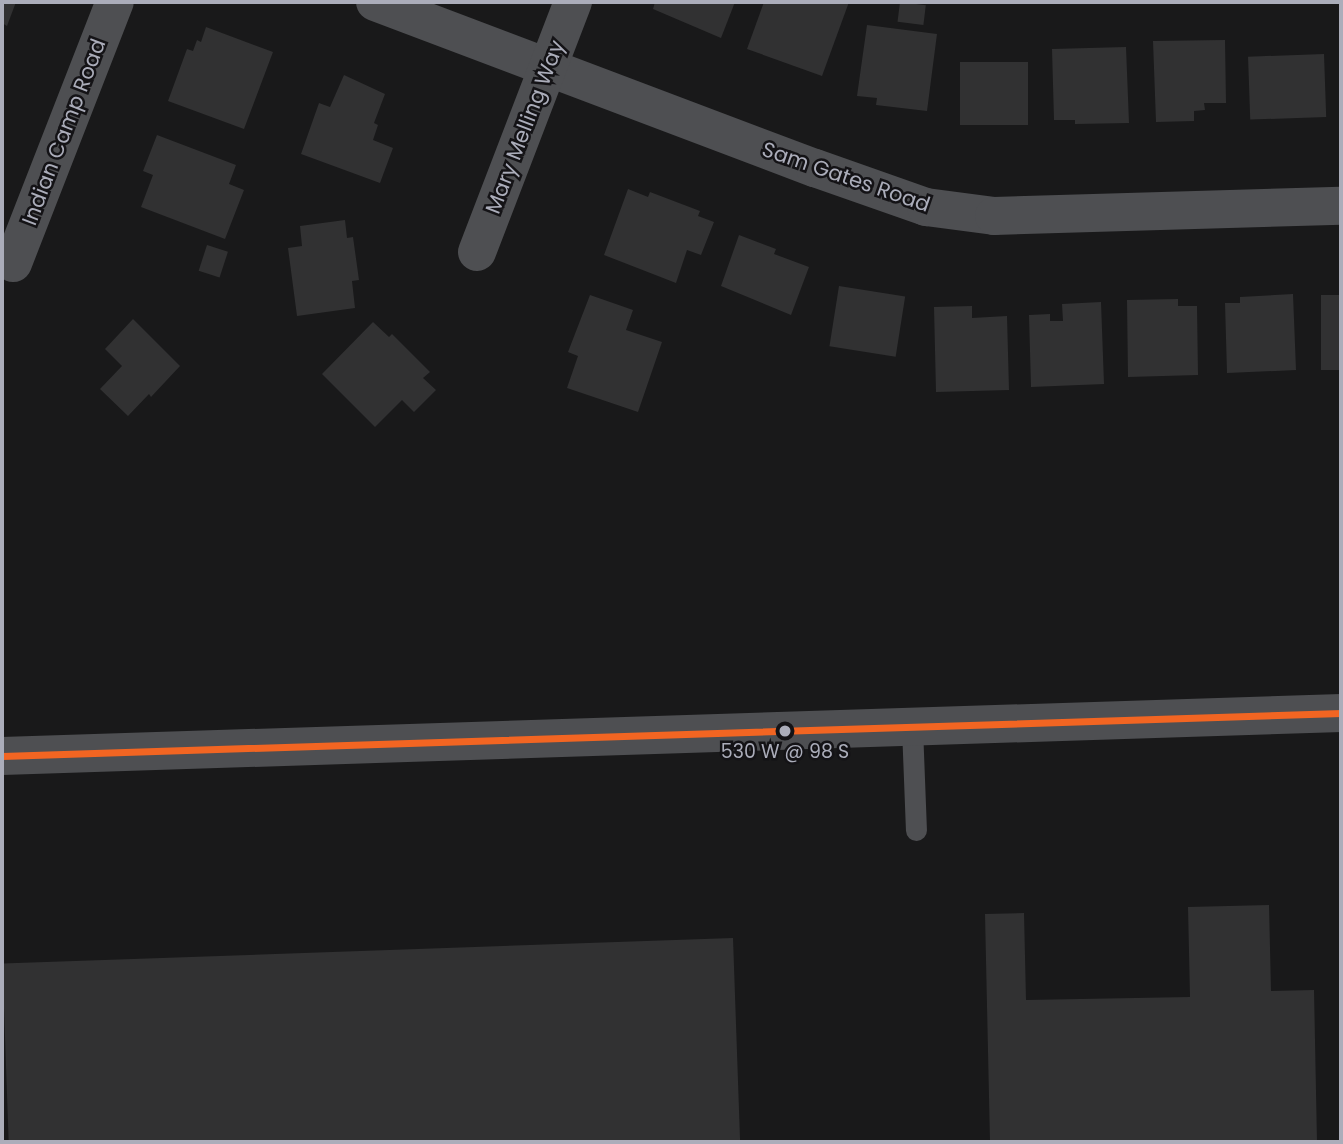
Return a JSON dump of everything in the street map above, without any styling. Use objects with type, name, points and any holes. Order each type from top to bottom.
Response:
[{"type":"street","name":"Indian Camp Road","points":[[13,263],[115,2]]},
{"type":"street","name":"Sam Gates Road","points":[[375,2],[926,207],[994,216],[1341,206]]},
{"type":"street","name":"Mary Melling Way","points":[[477,252],[573,2]]},
{"type":"street","points":[[2,756],[1341,713]]},
{"type":"lane","points":[[912,727],[916,830]]},
{"type":"building","points":[[2,2],[16,2],[7,26],[2,23]]},
{"type":"building","points":[[655,2],[735,2],[721,38],[653,9]]},
{"type":"building","points":[[764,2],[849,2],[822,76],[747,49]]},
{"type":"building","points":[[900,2],[926,5],[923,25],[898,22]]},
{"type":"building","points":[[867,25],[937,34],[927,111],[876,105],[877,98],[857,96]]},
{"type":"building","points":[[206,27],[273,52],[244,129],[168,101],[187,49],[193,51],[197,40],[201,42]]},
{"type":"building","points":[[1225,40],[1226,103],[1204,103],[1205,110],[1194,111],[1194,121],[1156,122],[1153,41]]},
{"type":"building","points":[[1126,47],[1129,123],[1075,124],[1075,120],[1054,120],[1052,49]]},
{"type":"building","points":[[1324,54],[1326,117],[1250,120],[1248,57]]},
{"type":"building","points":[[960,62],[1028,62],[1028,125],[960,125]]},
{"type":"building","points":[[344,75],[385,94],[374,123],[378,125],[373,140],[393,148],[380,183],[301,154],[319,103],[330,107]]},
{"type":"building","points":[[157,135],[236,165],[229,184],[244,190],[225,239],[141,207],[153,175],[143,171]]},
{"type":"building","points":[[628,189],[648,197],[650,192],[700,211],[698,216],[714,222],[701,255],[687,250],[676,283],[604,255]]},
{"type":"building","points":[[345,220],[347,238],[353,237],[359,280],[352,281],[355,308],[297,316],[288,248],[302,246],[300,226]]},
{"type":"building","points":[[739,235],[776,249],[774,254],[809,267],[791,315],[721,286]]},
{"type":"building","points":[[207,245],[228,252],[220,277],[199,271]]},
{"type":"building","points":[[839,286],[905,296],[896,357],[829,346]]},
{"type":"building","points":[[1293,294],[1296,370],[1227,373],[1225,303],[1240,303],[1240,297]]},
{"type":"building","points":[[590,295],[633,310],[626,330],[662,342],[638,412],[567,388],[578,356],[568,352]]},
{"type":"building","points":[[1321,295],[1341,295],[1341,370],[1321,370]]},
{"type":"building","points":[[1178,299],[1178,306],[1197,306],[1198,375],[1128,377],[1127,300]]},
{"type":"building","points":[[1101,302],[1104,384],[1031,387],[1029,315],[1050,314],[1050,321],[1063,321],[1062,304]]},
{"type":"building","points":[[972,306],[972,318],[1007,316],[1009,390],[936,392],[934,307]]},
{"type":"building","points":[[133,319],[180,366],[151,397],[149,394],[128,416],[100,389],[122,366],[105,349]]},
{"type":"building","points":[[373,322],[389,337],[392,334],[430,372],[423,378],[436,390],[414,412],[402,400],[375,427],[322,374]]},
{"type":"building","points":[[1269,905],[1271,991],[1314,990],[1317,1142],[990,1142],[985,914],[1024,913],[1026,1000],[1190,997],[1188,907]]},
{"type":"building","points":[[733,938],[740,1142],[9,1142],[2,964]]},
{"type":"transit line","points":[[2,756],[1341,713]]},
{"type":"place","name":"530 W @ 98 S","points":[[785,731]]}]
